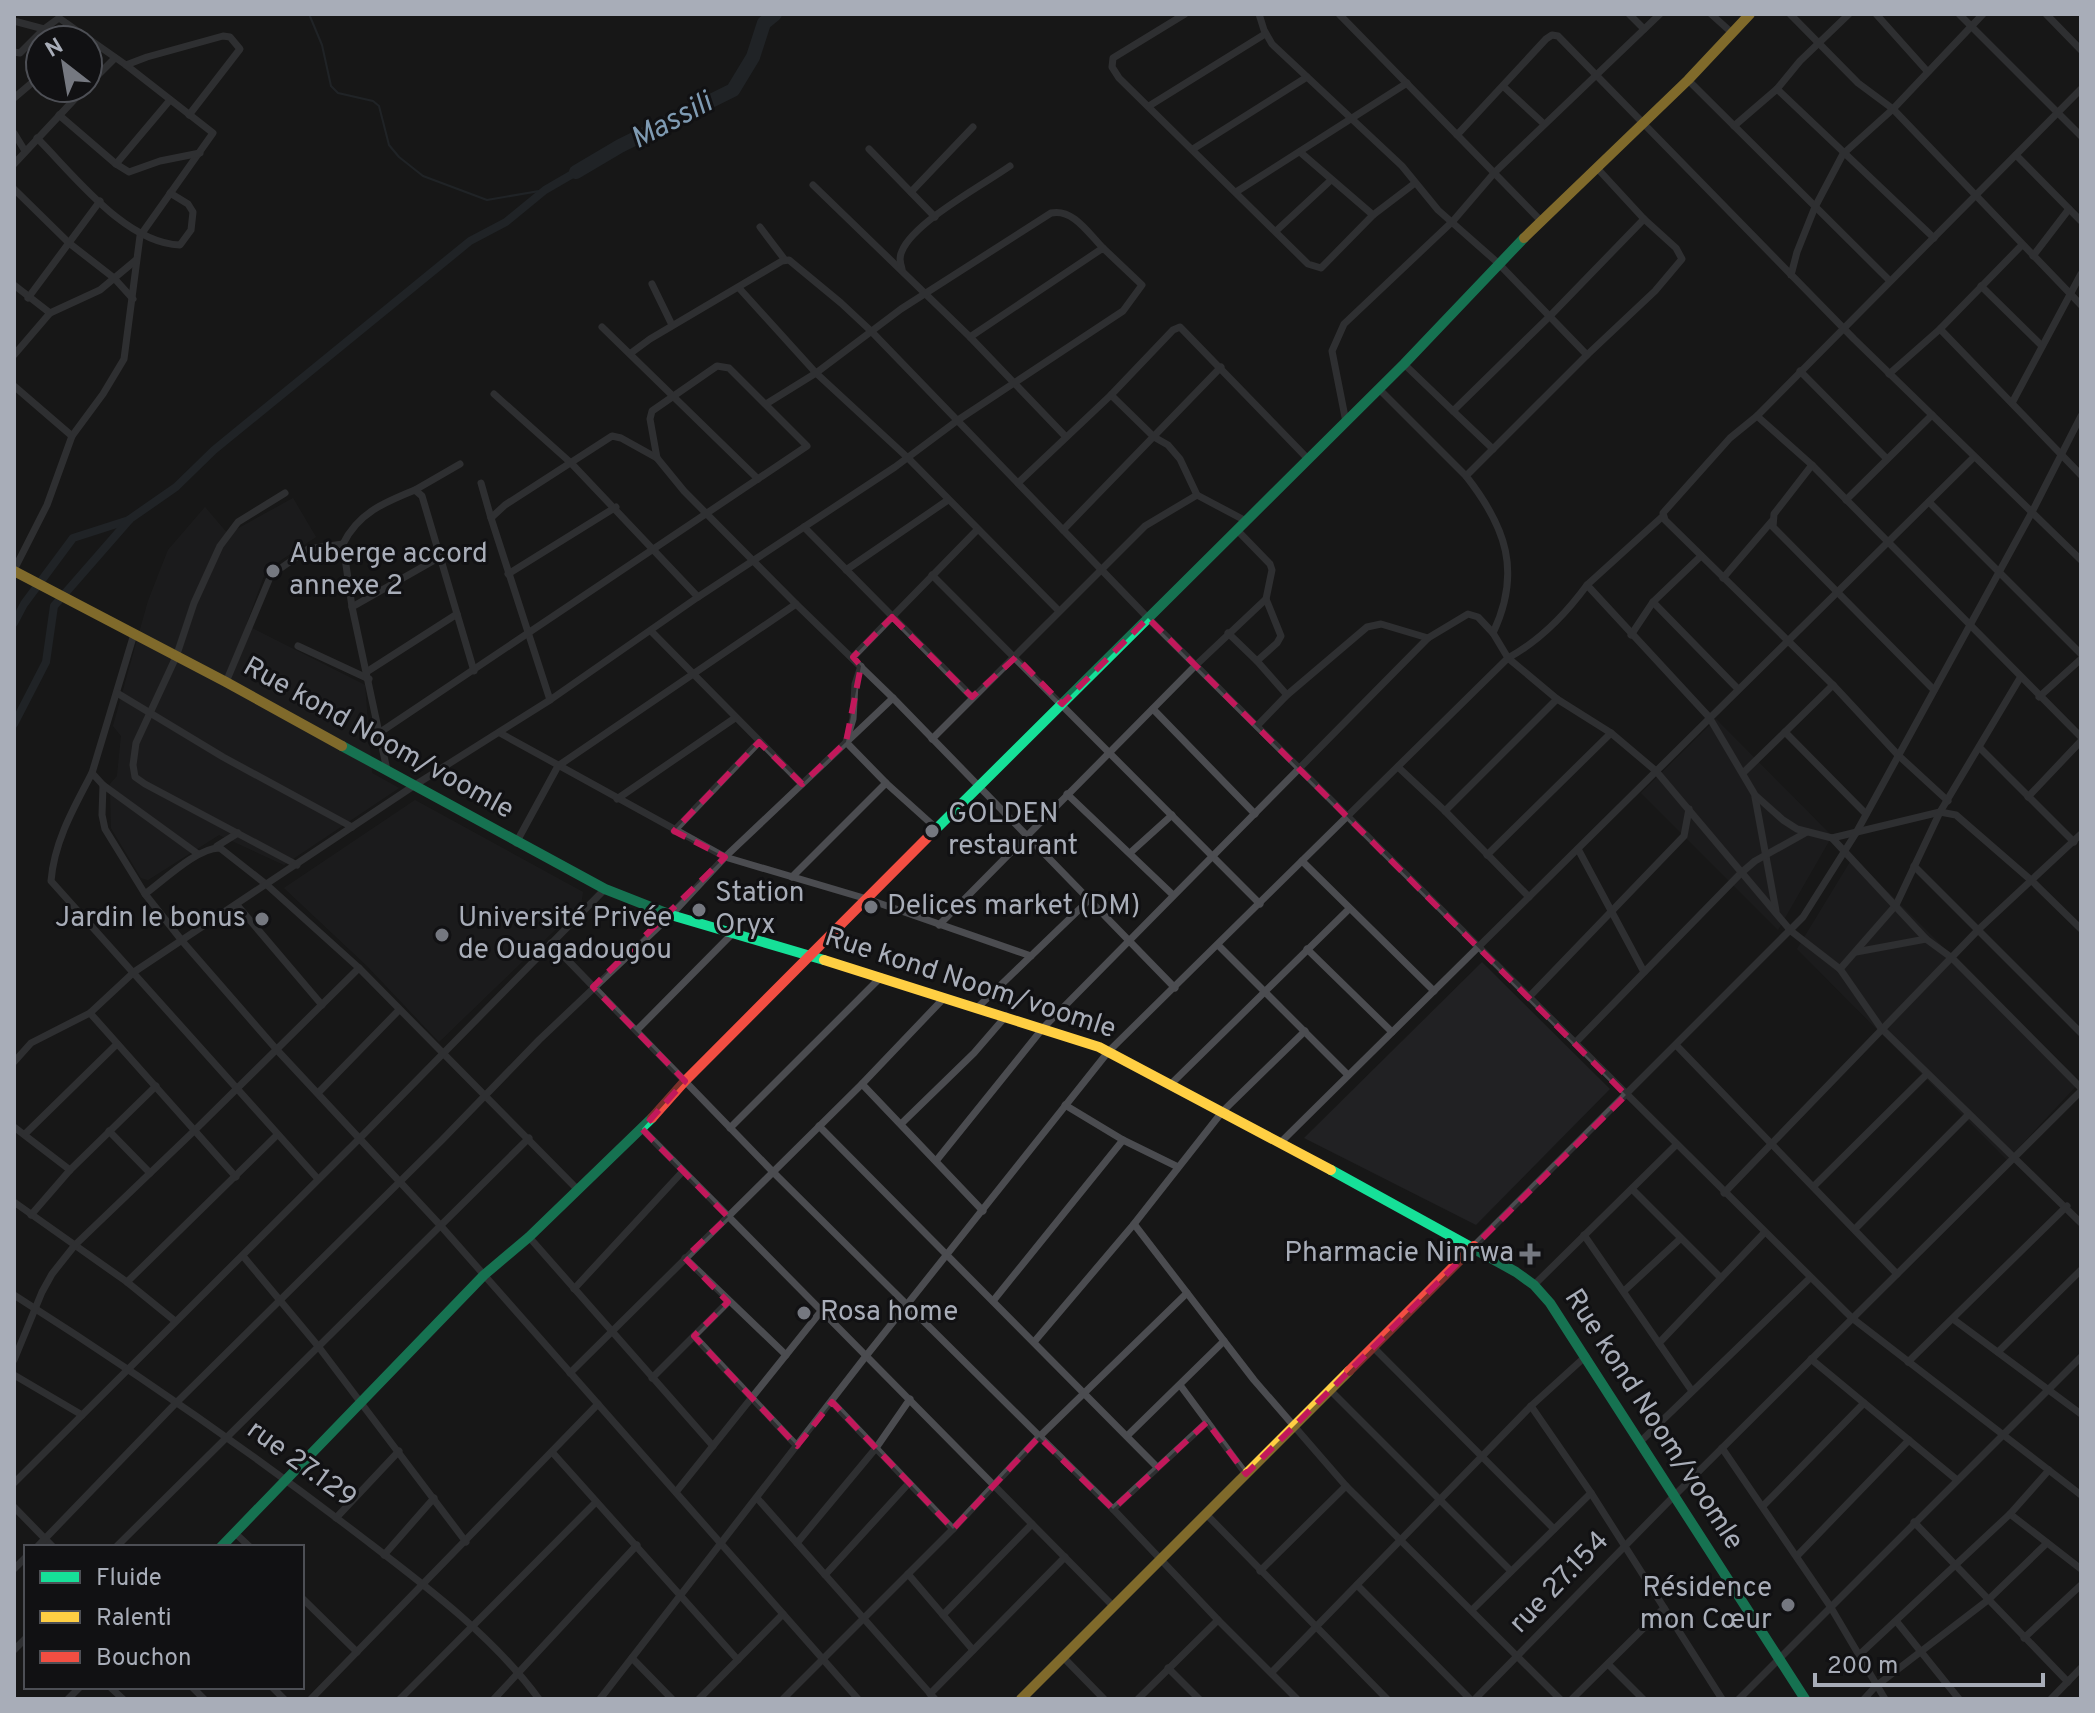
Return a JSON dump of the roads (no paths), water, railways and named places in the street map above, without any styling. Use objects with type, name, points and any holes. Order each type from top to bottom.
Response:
[{"type":"street","points":[[1185,14],[1113,58],[1112,67],[1119,78],[1308,264],[1321,268],[1373,215],[1415,183]]},
{"type":"street","points":[[1259,14],[1265,34],[1402,166],[1438,210],[1498,263],[1587,355]]},
{"type":"street","points":[[1339,14],[1542,222]]},
{"type":"street","points":[[1629,14],[1644,29]]},
{"type":"street","points":[[1346,422],[1332,351],[1344,324],[1453,221],[1495,172],[1660,14]]},
{"type":"street","points":[[1711,14],[1731,32]]},
{"type":"street","points":[[223,1545],[484,1275],[529,1237],[642,1129],[808,956],[1404,364],[1498,263],[1688,80],[1750,14]]},
{"type":"street","points":[[1790,14],[1858,83],[1893,109],[2081,305]]},
{"type":"street","points":[[1734,126],[1777,89],[1793,68],[1849,14]]},
{"type":"street","points":[[1876,14],[1927,71]]},
{"type":"street","points":[[1959,14],[2081,136]]},
{"type":"street","points":[[1791,275],[1815,207],[1843,154],[1893,109],[1983,14]]},
{"type":"street","points":[[2046,14],[2081,50]]},
{"type":"street","points":[[1149,106],[1265,34]]},
{"type":"street","points":[[1457,135],[1552,35],[1558,36],[1889,374],[2081,560]]},
{"type":"street","points":[[126,65],[223,36],[230,37],[239,50],[189,115]]},
{"type":"street","points":[[14,571],[47,505],[72,436],[120,370],[140,236],[213,133],[104,51]]},
{"type":"street","points":[[104,69],[115,58]]},
{"type":"street","points":[[1193,149],[1307,77]]},
{"type":"street","points":[[1688,80],[1889,280]]},
{"type":"street","points":[[1236,192],[1407,83]]},
{"type":"street","points":[[1504,87],[1544,124]]},
{"type":"street","points":[[1777,89],[1934,238]]},
{"type":"street","points":[[600,1699],[866,1356],[1108,1052],[1508,658],[1532,645],[1567,612],[1587,585],[1663,516],[1663,511],[1709,459],[1757,416],[2081,89]]},
{"type":"street","points":[[116,164],[170,100]]},
{"type":"street","points":[[14,164],[70,104]]},
{"type":"street","points":[[59,115],[124,170],[136,171],[160,161],[200,153]]},
{"type":"street","points":[[911,192],[973,127]]},
{"type":"street","points":[[14,133],[25,151]]},
{"type":"street","points":[[37,138],[140,236],[180,245],[191,230],[193,212],[188,204],[170,193]]},
{"type":"street","points":[[869,149],[935,217]]},
{"type":"street","points":[[1300,152],[1373,215]]},
{"type":"street","points":[[2016,155],[2081,221]]},
{"type":"street","points":[[902,270],[899,260],[902,249],[916,232],[1010,166]]},
{"type":"street","points":[[1466,476],[1655,291],[1682,259],[1676,248],[1597,168]]},
{"type":"street","points":[[1276,231],[1331,180]]},
{"type":"street","points":[[813,185],[970,337],[1066,437]]},
{"type":"street","points":[[14,189],[69,243],[114,278],[133,299]]},
{"type":"street","points":[[28,298],[100,201]]},
{"type":"street","points":[[2033,256],[2069,209]]},
{"type":"street","points":[[14,1062],[31,1043],[90,1013],[134,972],[415,785],[550,700],[698,597],[908,458],[958,420],[1123,311],[1142,285],[1071,215],[1060,211],[1051,213],[925,294],[816,373],[766,404]]},
{"type":"street","points":[[1453,411],[1644,219]]},
{"type":"street","points":[[760,227],[785,260],[841,303],[871,331],[1195,666],[1810,1278],[1852,1318],[2081,1495]]},
{"type":"street","points":[[1889,374],[1940,329],[2022,245]]},
{"type":"street","points":[[970,337],[1103,248]]},
{"type":"street","points":[[14,355],[50,313],[83,300],[136,260]]},
{"type":"street","points":[[631,353],[672,325],[785,260]]},
{"type":"street","points":[[2012,403],[2081,274]]},
{"type":"street","points":[[652,284],[672,325]]},
{"type":"street","points":[[14,285],[50,313]]},
{"type":"street","points":[[1981,286],[2042,346]]},
{"type":"street","points":[[739,288],[816,373],[908,458],[1059,611]]},
{"type":"street","points":[[602,327],[758,479]]},
{"type":"street","points":[[1018,483],[1111,395],[1173,330],[1180,327],[1308,459]]},
{"type":"street","points":[[1940,329],[2081,475]]},
{"type":"street","points":[[1404,364],[1493,449]]},
{"type":"street","points":[[379,733],[807,446],[723,366],[710,370],[652,411],[650,419],[657,458]]},
{"type":"street","points":[[1063,530],[1221,367]]},
{"type":"street","points":[[1800,371],[1887,459]]},
{"type":"street","points":[[14,386],[72,436]]},
{"type":"street","points":[[1379,389],[1466,476],[1489,509],[1510,570],[1502,616],[1493,633]]},
{"type":"street","points":[[494,394],[616,507],[698,597]]},
{"type":"street","points":[[1111,395],[1154,437],[1168,445],[1180,459],[1197,495],[1246,521]]},
{"type":"street","points":[[1846,500],[1932,415]]},
{"type":"street","points":[[1757,416],[1812,465],[2081,739],[2028,797]]},
{"type":"street","points":[[1021,1699],[1803,917],[1856,833],[2032,512],[2081,416]]},
{"type":"street","points":[[491,518],[505,505],[612,436],[657,458],[705,513],[853,657],[1175,988]]},
{"type":"street","points":[[1281,1142],[1974,457]]},
{"type":"street","points":[[387,770],[352,607],[343,544],[359,519],[384,502],[415,490],[460,464]]},
{"type":"street","points":[[1723,578],[1772,521],[1774,514],[1812,465]]},
{"type":"street","points":[[481,483],[550,700]]},
{"type":"street","points":[[415,490],[420,492],[425,502],[474,671]]},
{"type":"street","points":[[285,493],[256,509],[229,531],[207,572],[176,657],[136,743],[133,765],[135,777],[297,865]]},
{"type":"street","points":[[932,739],[1145,526],[1197,495]]},
{"type":"street","points":[[846,570],[948,500]]},
{"type":"street","points":[[1929,502],[2081,657],[2039,697]]},
{"type":"street","points":[[508,574],[616,507]]},
{"type":"street","points":[[1663,516],[1833,685],[1898,755],[1948,801]]},
{"type":"street","points":[[1772,521],[1773,527],[1837,594],[1934,690]]},
{"type":"street","points":[[804,527],[972,697]]},
{"type":"street","points":[[853,657],[977,530]]},
{"type":"street","points":[[1237,530],[1270,564],[1272,570],[1266,599],[1281,636],[1257,661]]},
{"type":"street","points":[[226,682],[271,575],[308,549],[343,544]]},
{"type":"street","points":[[1631,635],[1653,602],[1701,556]]},
{"type":"street","points":[[352,607],[440,557]]},
{"type":"street","name":"Rue kond Noom/voomle","points":[[14,571],[226,682],[605,889],[671,915],[1006,1016],[1108,1052],[1474,1246],[1534,1285],[1550,1303],[1805,1699]]},
{"type":"street","points":[[932,575],[1260,904]]},
{"type":"street","points":[[1587,585],[1709,717],[1743,773],[1755,795],[1776,913]]},
{"type":"street","points":[[939,925],[1228,633],[1266,599]]},
{"type":"street","points":[[1653,602],[1738,689]]},
{"type":"street","points":[[516,843],[558,766],[796,604]]},
{"type":"street","points":[[368,675],[457,614]]},
{"type":"street","points":[[936,1161],[1043,1028],[1128,940],[1428,638],[1468,614],[1478,617],[1493,633],[1508,658],[1557,699],[1611,733],[1656,771],[1791,931],[1840,969],[1881,1028],[2081,1223]]},
{"type":"street","points":[[1257,726],[1287,695],[1367,627],[1381,624],[1428,638]]},
{"type":"street","points":[[651,631],[802,784]]},
{"type":"street","points":[[1228,633],[1287,695]]},
{"type":"street","points":[[134,634],[92,773],[68,819],[52,862],[51,881],[318,1179]]},
{"type":"street","points":[[298,646],[368,675]]},
{"type":"street","points":[[846,742],[853,719],[855,684],[861,666]]},
{"type":"street","points":[[1840,969],[1896,905],[1940,812],[2020,678]]},
{"type":"street","points":[[1743,773],[1833,685]]},
{"type":"street","points":[[117,693],[223,757],[352,827]]},
{"type":"street","points":[[39,1545],[176,1403],[593,987],[893,698]]},
{"type":"street","points":[[1445,811],[1557,699]]},
{"type":"street","points":[[1153,709],[1255,814]]},
{"type":"street","points":[[617,799],[735,718]]},
{"type":"street","points":[[1785,732],[1866,814]]},
{"type":"street","points":[[500,733],[725,857],[867,899],[1031,956]]},
{"type":"street","points":[[1487,855],[1611,733]]},
{"type":"street","points":[[674,831],[759,742]]},
{"type":"street","points":[[846,742],[936,828]]},
{"type":"street","points":[[1980,748],[2074,842]]},
{"type":"street","points":[[1398,767],[1529,897]]},
{"type":"street","points":[[92,773],[103,785],[198,854]]},
{"type":"street","points":[[792,877],[886,783]]},
{"type":"street","points":[[103,785],[105,829],[145,894],[183,942],[277,1050],[440,1225],[858,1699]]},
{"type":"street","points":[[1067,794],[1173,895]]},
{"type":"street","points":[[1755,795],[1783,820],[1807,832],[1832,838],[1940,812],[1956,815],[2032,881],[2081,929]]},
{"type":"street","points":[[1529,997],[1684,836],[1689,809]]},
{"type":"street","points":[[1130,853],[1172,815]]},
{"type":"street","points":[[1575,1043],[1741,873],[1767,854],[1807,832]]},
{"type":"street","points":[[145,894],[198,854],[238,833]]},
{"type":"street","points":[[1724,1193],[1979,929],[2081,834]]},
{"type":"street","points":[[1832,838],[1926,939],[1952,958],[2081,1090]]},
{"type":"street","points":[[217,846],[267,885],[359,968],[578,1190]]},
{"type":"street","points":[[1578,849],[1644,972]]},
{"type":"street","points":[[1302,861],[1434,991]]},
{"type":"street","points":[[1914,866],[2081,1033]]},
{"type":"street","points":[[14,1483],[605,889]]},
{"type":"street","points":[[977,1008],[1089,900]]},
{"type":"street","points":[[237,905],[322,1005]]},
{"type":"street","points":[[1171,1084],[1349,909]]},
{"type":"street","points":[[637,1030],[733,933]]},
{"type":"street","points":[[1854,953],[1926,939]]},
{"type":"street","points":[[551,943],[773,1172],[1113,1509],[1297,1699]]},
{"type":"street","points":[[1219,946],[1348,1075]]},
{"type":"street","points":[[1307,949],[1392,1032]]},
{"type":"street","points":[[14,1360],[34,1308],[52,1274],[75,1245],[359,968]]},
{"type":"street","points":[[730,1128],[881,977]]},
{"type":"street","points":[[570,1373],[862,1084],[944,998]]},
{"type":"street","points":[[318,1093],[399,1010]]},
{"type":"street","points":[[90,1013],[236,1177]]},
{"type":"street","points":[[901,1124],[974,1053],[1006,1016]]},
{"type":"street","points":[[1034,1342],[1134,1224],[1222,1112],[1305,1031]]},
{"type":"street","points":[[25,1134],[117,1044]]},
{"type":"street","points":[[1676,1045],[1897,1274]]},
{"type":"street","points":[[1814,1186],[1927,1074]]},
{"type":"street","points":[[862,1084],[983,1211]]},
{"type":"street","points":[[31,1215],[70,1170],[156,1086]]},
{"type":"street","name":"rue 27.154","points":[[1472,1699],[1519,1656],[1674,1496],[2081,1090]]},
{"type":"street","points":[[1065,1105],[1123,1140],[1178,1167]]},
{"type":"street","points":[[1855,1229],[1968,1115]]},
{"type":"street","points":[[819,1126],[1156,1466]]},
{"type":"street","points":[[14,1127],[70,1170]]},
{"type":"street","points":[[642,1129],[1113,1606]]},
{"type":"street","points":[[109,1131],[150,1173]]},
{"type":"street","points":[[127,1282],[277,1135]]},
{"type":"street","points":[[118,1545],[529,1138]]},
{"type":"street","points":[[993,1301],[1123,1140]]},
{"type":"street","points":[[1534,1285],[1676,1145]]},
{"type":"street","points":[[574,1289],[683,1171]]},
{"type":"street","points":[[1632,1189],[1721,1278]]},
{"type":"street","points":[[14,1202],[127,1282],[175,1321]]},
{"type":"street","points":[[1908,1362],[2067,1206]]},
{"type":"street","points":[[1134,1224],[1293,1427],[1346,1486],[1560,1699]]},
{"type":"street","points":[[1659,1343],[1764,1233]]},
{"type":"street","points":[[1584,1235],[1692,1391]]},
{"type":"street","points":[[529,1237],[713,1446]]},
{"type":"street","points":[[1624,1291],[1680,1239]]},
{"type":"street","points":[[243,1256],[318,1346],[466,1542]]},
{"type":"street","points":[[685,1258],[786,1355]]},
{"type":"street","points":[[1998,1352],[2081,1270]]},
{"type":"street","points":[[1641,1441],[1810,1278]]},
{"type":"street","points":[[783,1699],[953,1529],[1039,1437],[1187,1293]]},
{"type":"street","name":"rue 27.129","points":[[14,1295],[289,1480],[424,1585],[472,1627],[520,1673],[539,1699]]},
{"type":"street","points":[[652,1378],[728,1302]]},
{"type":"street","points":[[676,1492],[822,1310]]},
{"type":"street","points":[[1953,1319],[2081,1414]]},
{"type":"street","points":[[694,1336],[797,1446]]},
{"type":"street","points":[[1127,1436],[1224,1341]]},
{"type":"street","points":[[1373,1347],[1554,1529]]},
{"type":"street","points":[[1272,1672],[1531,1406],[1586,1356]]},
{"type":"street","points":[[1739,1699],[2081,1357]]},
{"type":"street","points":[[1811,1359],[1957,1480]]},
{"type":"street","points":[[14,1375],[82,1415]]},
{"type":"street","points":[[1180,1385],[1246,1474]]},
{"type":"street","points":[[1330,1390],[1511,1571]]},
{"type":"street","points":[[797,1543],[876,1448],[910,1399]]},
{"type":"street","points":[[832,1402],[953,1529]]},
{"type":"street","points":[[1763,1506],[1864,1403]]},
{"type":"street","points":[[311,1699],[598,1404]]},
{"type":"street","points":[[1531,1406],[1591,1493],[1722,1699]]},
{"type":"street","points":[[1113,1509],[1207,1422]]},
{"type":"street","points":[[1797,1556],[1909,1440]]},
{"type":"street","points":[[1722,1448],[1830,1606],[1885,1699]]},
{"type":"street","points":[[336,1518],[399,1451]]},
{"type":"street","points":[[552,1452],[738,1660]]},
{"type":"street","points":[[1859,1655],[2010,1514],[2049,1470]]},
{"type":"street","points":[[825,1575],[909,1483]]},
{"type":"street","points":[[1260,1571],[1346,1486]]},
{"type":"street","points":[[1472,1610],[1591,1493]]},
{"type":"street","points":[[384,1555],[434,1498]]},
{"type":"street","points":[[757,1498],[932,1696],[1065,1557]]},
{"type":"street","points":[[400,1699],[596,1502]]},
{"type":"street","points":[[14,1507],[51,1545]]},
{"type":"street","points":[[1206,1514],[1387,1699]]},
{"type":"street","points":[[2010,1514],[2081,1569]]},
{"type":"street","points":[[1914,1522],[2068,1682]]},
{"type":"street","points":[[943,1615],[1032,1524]]},
{"type":"street","points":[[235,1533],[248,1545]]},
{"type":"street","points":[[1864,1699],[1876,1686],[1988,1600],[2047,1543]]},
{"type":"street","points":[[494,1699],[637,1545]]},
{"type":"street","points":[[908,1574],[973,1650]]},
{"type":"street","points":[[1357,1585],[1472,1699]]},
{"type":"street","points":[[2024,1638],[2081,1585]]},
{"type":"street","points":[[304,1600],[357,1652]]},
{"type":"street","points":[[1572,1699],[1664,1608]]},
{"type":"street","points":[[699,1699],[783,1614]]},
{"type":"street","points":[[1138,1699],[1218,1620]]},
{"type":"street","points":[[1897,1622],[1959,1699]]},
{"type":"street","points":[[1063,1657],[1104,1699]]},
{"type":"street","points":[[632,1658],[672,1699]]},
{"type":"street","points":[[1608,1664],[1643,1699]]},
{"type":"street","points":[[1168,1668],[1199,1699]]},
{"type":"street","points":[[2051,1699],[2081,1668]]},
{"type":"waterway","points":[[309,14],[322,45],[331,86],[338,93],[373,101],[379,106],[389,145],[423,176],[487,200],[545,190]]},
{"type":"waterway","name":"Massili","points":[[576,172],[620,146],[733,90],[753,57],[764,23],[775,14]]},
{"type":"waterway","points":[[14,724],[46,662],[54,606],[130,519],[176,487],[214,450],[470,241],[506,222],[545,190],[576,172]]},
{"type":"waterway","points":[[14,623],[24,604],[73,538],[129,520]]},
{"type":"place","name":"Auberge accord annexe 2","points":[[273,571]]},
{"type":"place","name":"GOLDEN restaurant","points":[[932,831]]},
{"type":"place","name":"Delices market (DM)","points":[[871,907]]},
{"type":"place","name":"Station Oryx","points":[[699,910]]},
{"type":"place","name":"Jardin le bonus","points":[[262,919]]},
{"type":"place","name":"Université Privée de Ouagadougou","points":[[442,935]]},
{"type":"place","name":"Pharmacie Ninrwa","points":[[1530,1254]]},
{"type":"place","name":"Rosa home","points":[[804,1313]]},
{"type":"place","name":"Résidence mon Cœur","points":[[1788,1605]]}]
